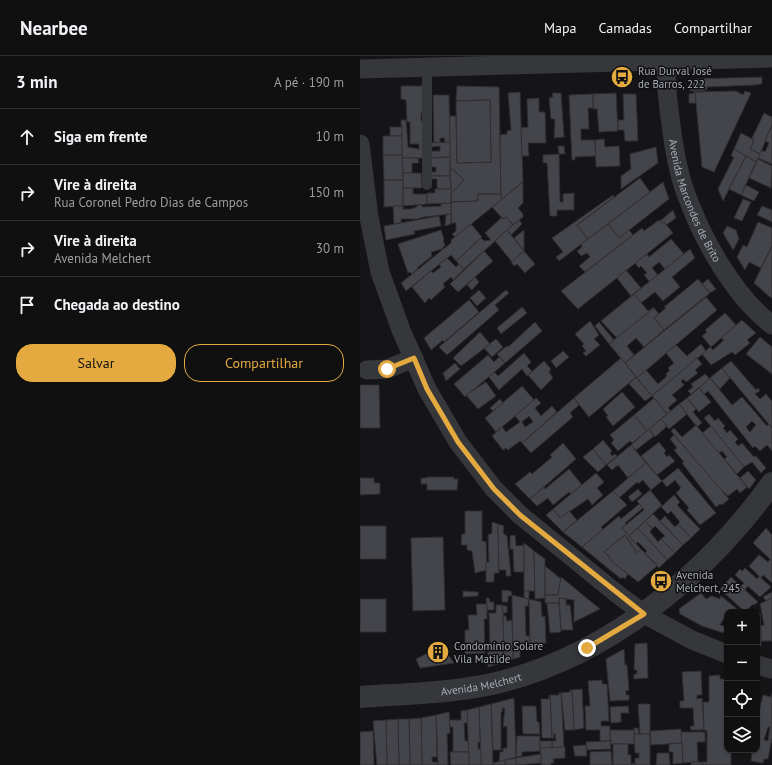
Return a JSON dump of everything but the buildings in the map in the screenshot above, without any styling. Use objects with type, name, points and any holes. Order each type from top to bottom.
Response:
[{"type":"street","points":[[360,69],[668,58],[772,58]]},
{"type":"street","name":"Avenida Marcondes de Brito","points":[[668,58],[667,96],[674,152],[686,194],[712,251],[734,287],[772,326]]},
{"type":"street","points":[[360,144],[369,218],[380,272],[427,389],[458,442],[494,489],[520,515],[644,614],[692,640],[724,653]]},
{"type":"street","points":[[367,370],[387,369],[414,358]]},
{"type":"street","name":"Avenida Melchert","points":[[360,697],[450,692],[508,679],[537,670],[587,648],[644,614],[703,565],[743,523],[772,483]]},
{"type":"street","points":[[760,666],[772,669]]},
{"type":"lane","points":[[427,67],[427,185]]},
{"type":"place","name":"Rua Durval José de Barros, 222","points":[[622,77]]},
{"type":"place","name":"Avenida Melchert, 245","points":[[661,581]]},
{"type":"place","name":"Condomínio Solare Vila Matilde","points":[[438,652]]},
{"type":"route","points":[[387,369],[414,358],[427,389],[458,442],[494,489],[520,515],[644,614],[587,648]]}]
